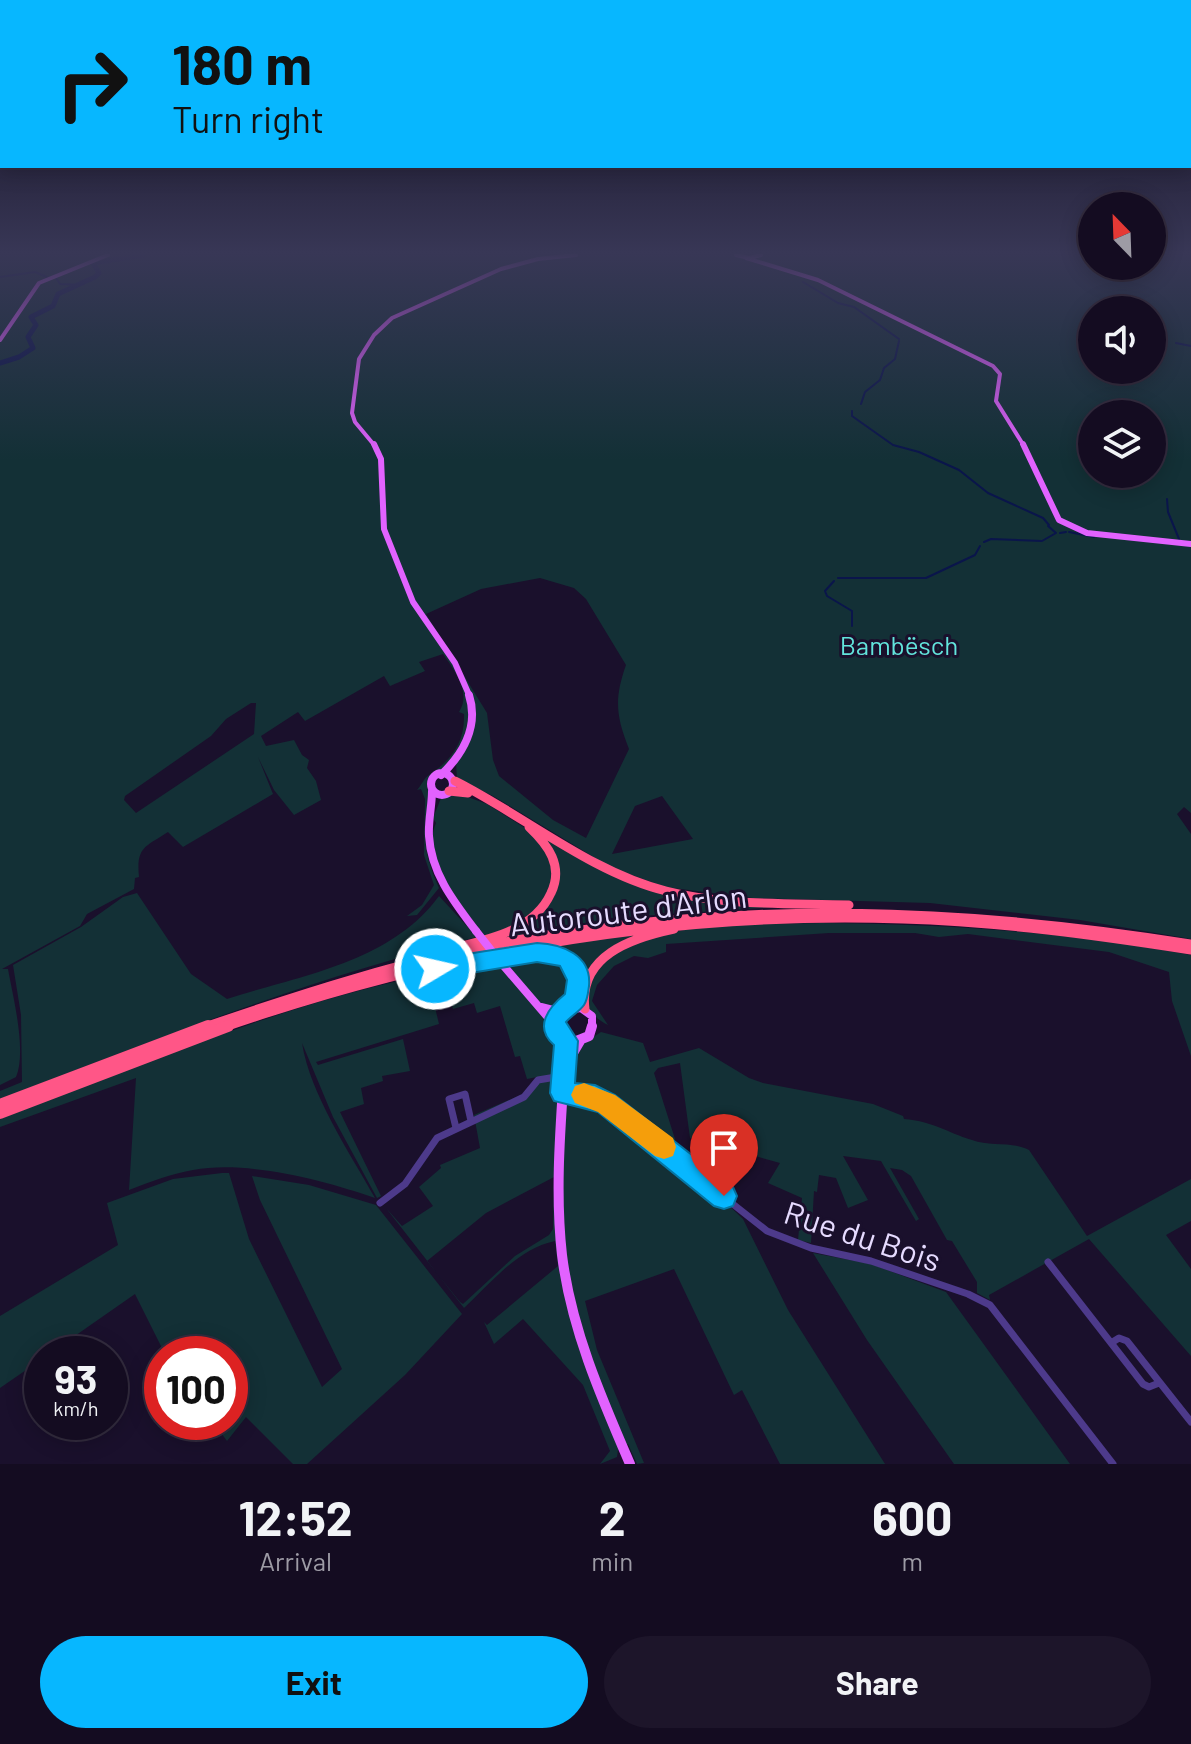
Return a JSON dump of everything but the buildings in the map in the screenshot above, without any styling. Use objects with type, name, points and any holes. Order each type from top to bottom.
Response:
[{"type":"highway","points":[[454,779],[608,869],[665,891],[724,900],[862,906],[888,910]]},
{"type":"highway","points":[[384,970],[403,961],[512,931],[530,921],[551,896],[557,877],[555,863],[542,838],[489,802],[462,791],[446,792]]},
{"type":"highway","name":"Autoroute d'Arlon","points":[[0,1105],[190,1032],[384,970],[519,940],[632,922],[733,913],[888,910],[1037,921],[1191,944]]},
{"type":"highway","name":"Autoroute d'Arlon","points":[[0,1113],[244,1020],[422,967],[608,932],[729,920],[847,916],[984,922],[1096,934],[1191,950]]},
{"type":"highway","points":[[585,1009],[582,995],[591,974],[618,947],[649,934],[729,920]]},
{"type":"highway","points":[[422,967],[435,969],[552,953],[568,959],[577,973],[576,999],[565,1009]]},
{"type":"main road","points":[[0,340],[11,323]]},
{"type":"main road","points":[[386,323],[374,335],[359,359],[352,413],[381,459],[384,529],[413,602],[455,663],[471,699],[470,731],[457,760],[454,779],[432,810]]},
{"type":"main road","points":[[906,323],[993,366],[1000,374],[995,394],[999,409],[1029,451],[1052,511],[1063,523],[1094,534],[1191,544]]},
{"type":"main road","points":[[457,760],[429,785],[432,791],[429,838],[435,868],[450,896],[526,995],[554,1022],[557,1033],[566,1041],[580,1041],[589,1036],[594,1027],[592,1016],[585,1009],[541,1007]]},
{"type":"main road","points":[[441,775],[454,779]]},
{"type":"main road","points":[[432,791],[446,792]]},
{"type":"main road","points":[[554,1022],[565,1009]]},
{"type":"main road","points":[[566,1041],[562,1239],[566,1284],[588,1360],[630,1464]]},
{"type":"main road","points":[[565,1071],[580,1041]]},
{"type":"street","points":[[380,1203],[409,1179],[437,1138],[524,1097],[538,1080],[565,1071]]},
{"type":"street","name":"Rue du Bois","points":[[563,1093],[595,1097],[606,1104],[767,1231],[811,1248],[871,1261],[968,1294],[990,1305],[1113,1464]]},
{"type":"street","points":[[456,1128],[449,1099],[465,1094],[472,1121]]},
{"type":"street","points":[[1048,1262],[1143,1384],[1149,1387],[1159,1383]]},
{"type":"street","points":[[1111,1343],[1119,1338],[1127,1341],[1191,1422]]},
{"type":"green space","name":"Bambësch","points":[[0,323],[1078,323],[1078,384],[1166,384],[1166,323],[1191,323],[1191,813],[1184,807],[1177,814],[1191,834],[1191,939],[1080,920],[930,903],[753,898],[665,887],[610,867],[493,796],[457,779],[456,762],[431,777],[427,784],[426,843],[430,866],[439,888],[417,915],[407,916],[422,905],[434,885],[424,855],[425,799],[421,789],[417,790],[425,778],[455,750],[464,724],[464,714],[459,712],[463,689],[443,654],[419,662],[425,671],[390,686],[384,676],[305,721],[298,712],[261,736],[266,746],[294,740],[302,755],[309,760],[307,768],[316,781],[321,800],[294,815],[274,790],[258,757],[273,794],[183,847],[168,832],[153,841],[139,859],[139,877],[135,878],[134,889],[87,914],[80,926],[2,969],[8,969],[18,1024],[19,1066],[16,1077],[0,1085]],"holes":[[[540,578],[574,588],[586,599],[626,665],[618,707],[629,749],[586,838],[553,820],[499,776],[493,760],[487,713],[426,614],[481,589]],[[256,703],[254,734],[136,813],[124,800],[125,796],[211,736],[226,719]],[[662,796],[693,839],[612,854],[635,806]]]},
{"type":"green space","points":[[454,792],[487,804],[525,828],[549,853],[553,878],[543,903],[521,923],[485,936],[455,898],[433,853],[432,838],[436,823],[433,818],[441,798]]},
{"type":"green space","points":[[544,837],[638,886],[788,906],[611,918],[482,942],[531,923],[559,877]]},
{"type":"green space","points":[[137,893],[191,974],[227,999],[314,973],[371,951],[396,937],[439,896],[477,937],[295,990],[0,1099],[0,1091],[22,1082],[21,1015],[13,965],[81,927],[123,897]]},
{"type":"green space","points":[[820,923],[1006,931],[1099,940],[1191,955],[1191,1056],[1172,1001],[1169,972],[1109,952],[968,934],[939,937],[915,933],[829,933],[666,944],[666,952],[648,958],[634,956],[614,966],[597,985],[592,1001],[608,1025],[588,1007],[587,992],[594,976],[611,957],[636,943],[697,928]]},
{"type":"green space","points":[[649,932],[616,946],[580,990],[578,972],[570,960],[556,953],[537,951],[537,948]]},
{"type":"green space","points":[[537,956],[568,965],[575,980],[569,1004],[557,1008],[542,1007],[556,1037],[574,1050],[601,1032],[643,1043],[650,1062],[699,1048],[763,1083],[873,1104],[904,1119],[931,1124],[979,1142],[1022,1147],[1029,1150],[1087,1236],[1191,1179],[1191,1221],[1166,1235],[1191,1269],[1191,1356],[1089,1239],[989,1295],[990,1300],[977,1293],[977,1282],[952,1241],[947,1240],[911,1176],[902,1170],[890,1168],[919,1219],[916,1221],[881,1161],[843,1156],[868,1200],[848,1208],[836,1178],[819,1175],[817,1192],[814,1191],[811,1243],[798,1240],[802,1198],[768,1183],[780,1163],[690,1138],[680,1063],[658,1068],[654,1073],[678,1157],[743,1219],[788,1310],[885,1464],[780,1464],[742,1390],[734,1395],[674,1269],[585,1301],[597,1350],[644,1463],[637,1464],[628,1444],[618,1450],[617,1457],[600,1464],[610,1451],[583,1385],[523,1319],[494,1344],[484,1322],[487,1325],[558,1266],[555,1241],[517,1259],[464,1308],[438,1275],[463,1304],[515,1256],[549,1235],[553,1229],[554,1177],[486,1213],[427,1261],[386,1208],[402,1226],[433,1206],[419,1187],[441,1168],[440,1165],[480,1148],[474,1115],[523,1094],[538,1081],[537,1077],[527,1079],[520,1056],[515,1057],[500,1006],[477,1013],[474,1003],[453,1009],[448,995],[433,999],[439,1024],[316,1062],[318,1065],[403,1039],[410,1071],[382,1076],[383,1081],[361,1088],[364,1104],[340,1112],[381,1196],[377,1198],[333,1117],[302,1043],[322,1103],[375,1198],[309,1179],[237,1168],[185,1172],[129,1190],[136,1078],[0,1127],[0,1119],[281,1014],[402,980]]},
{"type":"green space","points":[[229,1173],[249,1239],[322,1387],[342,1369],[260,1200],[252,1176],[309,1185],[376,1205],[462,1314],[405,1375],[307,1464],[293,1464],[248,1419],[248,1336],[156,1336],[135,1294],[75,1336],[24,1336],[24,1371],[0,1388],[0,1316],[118,1245],[107,1203],[173,1179]]},
{"type":"green space","points":[[813,1253],[871,1264],[946,1292],[1070,1464],[954,1464],[867,1340]]},
{"type":"waterway","points":[[0,363],[19,357],[33,348],[28,337],[35,323]]},
{"type":"waterway","points":[[877,323],[899,339]]},
{"type":"waterway","points":[[861,404],[865,392],[880,380],[884,368],[895,359],[899,341]]},
{"type":"waterway","points":[[1176,343],[1191,346]]},
{"type":"waterway","points":[[852,411],[852,416],[893,445],[919,452],[959,470],[988,493],[1043,518],[1049,525]]},
{"type":"waterway","points":[[1167,499],[1168,512],[1179,539]]},
{"type":"waterway","points":[[984,542],[991,539],[1042,541],[1056,533],[1048,526]]},
{"type":"waterway","points":[[1060,533],[1066,532]]},
{"type":"waterway","points":[[1069,532],[1094,537]]},
{"type":"waterway","points":[[838,578],[926,578],[975,555],[980,546]]},
{"type":"waterway","points":[[834,581],[825,591],[827,596],[852,611],[852,626]]},
{"type":"slow traffic","points":[[584,1095],[606,1104],[664,1147]]},
{"type":"route","points":[[435,969],[537,953],[552,953],[568,959],[577,973],[576,999],[557,1014],[554,1022],[557,1033],[566,1041],[563,1093],[595,1097],[606,1104],[724,1196]]}]
